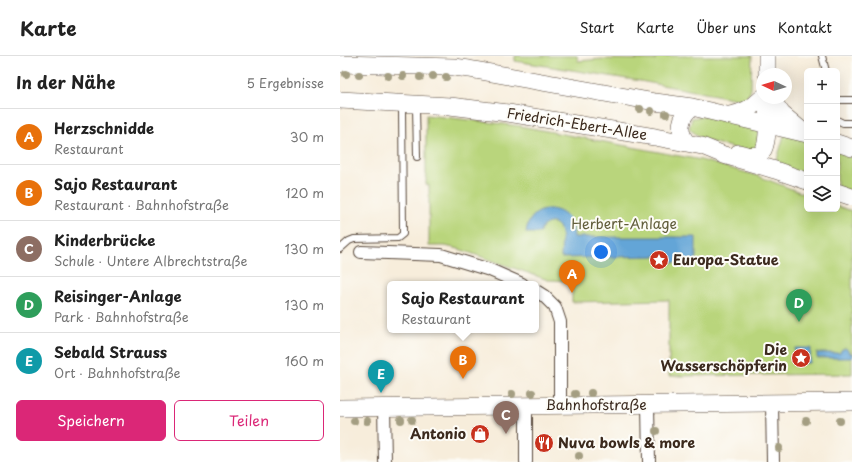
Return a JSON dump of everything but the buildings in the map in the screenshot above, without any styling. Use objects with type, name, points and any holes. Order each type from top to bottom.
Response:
[{"type":"street","points":[[767,56],[767,68]]},
{"type":"street","points":[[340,64],[454,67],[655,102],[692,107],[804,133]]},
{"type":"street","name":"Friedrich-Ebert-Allee","points":[[340,100],[450,106],[508,113],[695,145],[804,180]]},
{"type":"street","points":[[729,115],[752,108],[756,104]]},
{"type":"street","points":[[692,107],[685,114],[681,127],[682,136],[695,145],[750,156],[759,154],[764,149],[767,124],[767,104]]},
{"type":"street","points":[[775,104],[782,114],[804,131]]},
{"type":"street","points":[[840,144],[852,148]]},
{"type":"street","points":[[840,193],[852,197]]},
{"type":"street","points":[[362,252],[441,254],[478,266],[515,281]]},
{"type":"street","points":[[539,293],[551,302],[557,311],[560,322],[560,405]]},
{"type":"street","name":"Bahnhofstraße","points":[[340,408],[384,406],[852,402]]},
{"type":"street","points":[[772,403],[773,462]]},
{"type":"street","points":[[648,404],[649,462]]},
{"type":"street","points":[[526,405],[526,462]]},
{"type":"street","points":[[384,406],[385,462]]},
{"type":"lane","points":[[822,56],[825,68]]},
{"type":"lane","points":[[840,100],[852,100]]},
{"type":"lane","points":[[409,104],[417,157]]},
{"type":"lane","points":[[340,249],[349,241],[354,239],[398,238],[403,234],[409,104]]},
{"type":"lane","points":[[840,122],[852,123]]},
{"type":"green space","points":[[515,56],[577,56],[578,61],[602,59],[655,60],[656,56],[752,56],[751,89],[746,97],[737,99],[640,81],[515,61]]},
{"type":"green space","name":"Herbert-Anlage","points":[[426,115],[520,126],[701,160],[758,176],[804,194],[804,212],[840,212],[840,207],[852,211],[852,374],[669,376],[669,300],[572,302],[572,281],[548,280],[459,249],[445,246],[429,246],[429,185],[426,185]]},
{"type":"green space","points":[[709,115],[755,127],[760,133],[760,143],[749,152],[704,140],[689,129],[692,118]]},
{"type":"green space","points":[[785,132],[804,137],[804,176],[775,166]]},
{"type":"green space","points":[[840,150],[852,154],[852,192],[840,188]]},
{"type":"water","points":[[550,209],[565,214],[571,222],[574,237],[696,237],[696,262],[660,263],[660,256],[561,258],[562,239],[558,226],[549,223],[543,227],[540,233],[526,233],[528,223],[533,216],[540,211]]},
{"type":"water","points":[[795,348],[811,348],[810,363],[795,363]]},
{"type":"water","points":[[845,348],[849,353],[852,353],[852,358],[817,358],[817,353],[840,353],[841,350]]},
{"type":"place","name":"Europa-Statue","points":[[659,260]]},
{"type":"place","name":"Herzschnidde","points":[[572,293]]},
{"type":"place","name":"Reisinger-Anlage","points":[[799,322]]},
{"type":"place","name":"Die Wasserschöpferin","points":[[801,358]]},
{"type":"place","name":"Sajo Restaurant","points":[[463,379]]},
{"type":"place","name":"Sebald Strauss","points":[[381,393]]},
{"type":"place","name":"Antonio","points":[[480,434]]},
{"type":"place","name":"Kinderbrücke","points":[[506,434]]},
{"type":"place","name":"Nuva bowls & more","points":[[544,443]]}]
